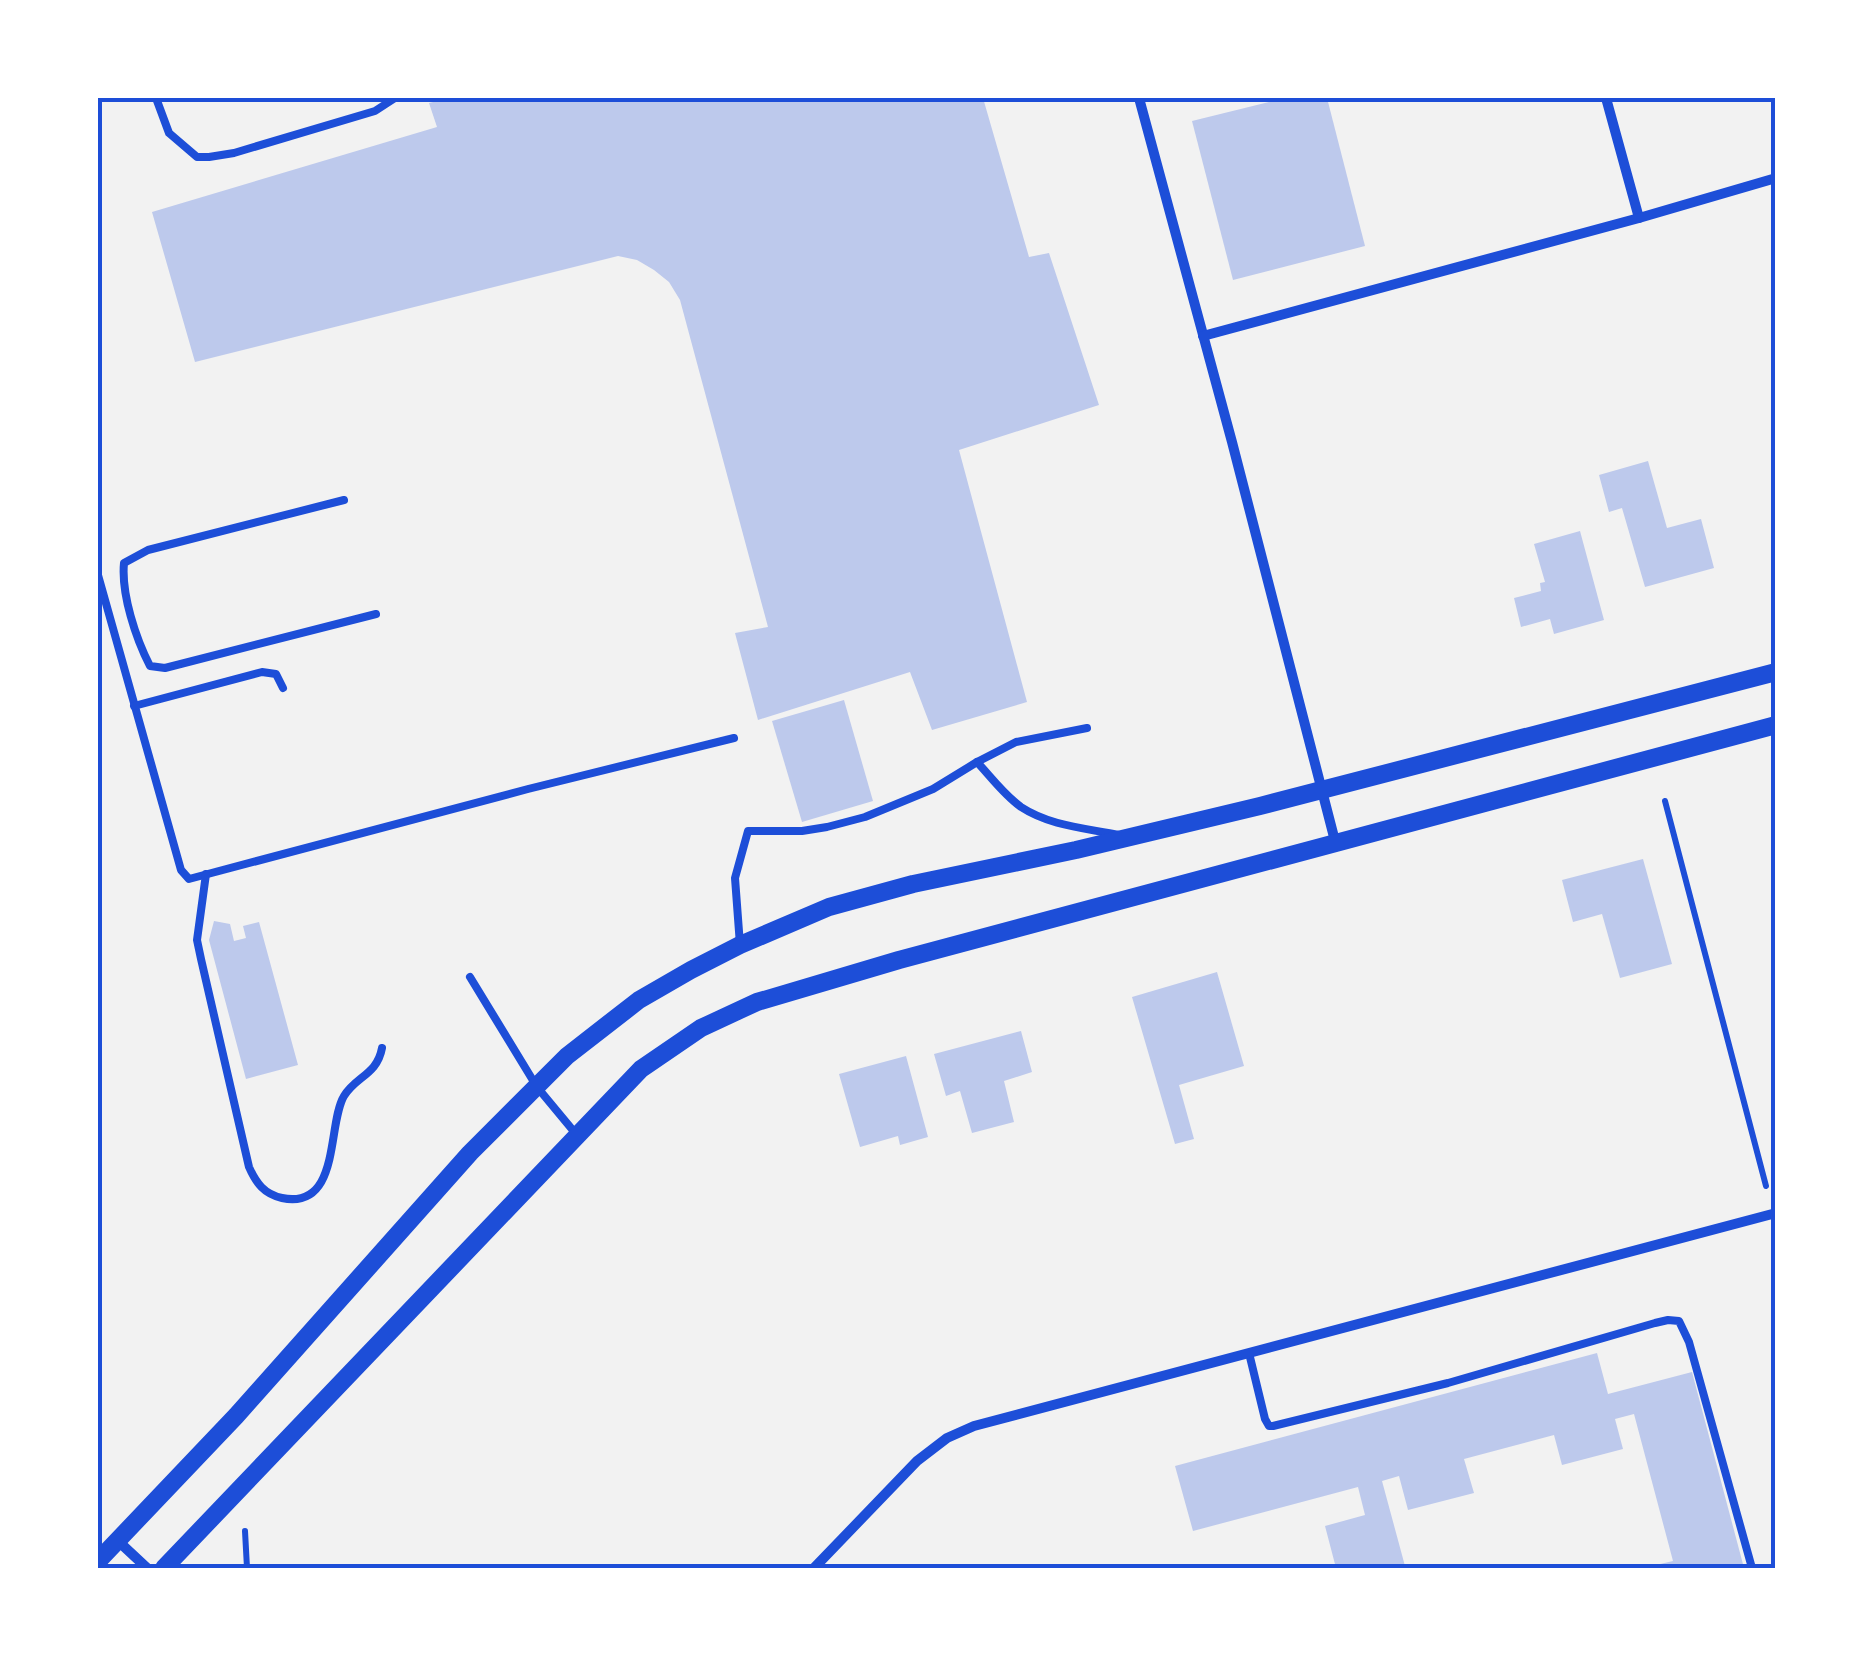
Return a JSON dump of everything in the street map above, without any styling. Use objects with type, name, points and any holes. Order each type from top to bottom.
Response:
[{"type":"street","points":[[1138,98],[1335,842]]},
{"type":"street","points":[[1606,98],[1639,218]]},
{"type":"street","points":[[1203,336],[1776,178]]},
{"type":"street","points":[[98,1561],[236,1416],[470,1153],[567,1056],[639,1000],[740,945],[829,907],[913,884],[1131,837],[1776,672]]},
{"type":"street","points":[[164,1568],[641,1070],[700,1028],[756,1002],[899,960],[1776,725]]},
{"type":"street","points":[[814,1568],[917,1461],[947,1438],[974,1426],[1775,1216]]},
{"type":"street","points":[[118,1540],[147,1568]]},
{"type":"lane","points":[[156,98],[170,133],[197,157],[209,157],[375,112],[395,98]]},
{"type":"lane","points":[[344,500],[148,550],[124,564],[122,581],[142,651],[150,666],[164,668],[376,614]]},
{"type":"lane","points":[[98,575],[180,870],[189,879],[734,738]]},
{"type":"lane","points":[[134,706],[262,672],[276,674],[284,688]]},
{"type":"lane","points":[[740,945],[735,878],[748,831],[802,831],[865,817],[933,789],[1016,742],[1087,728]]},
{"type":"lane","points":[[978,762],[1018,805],[1037,816],[1058,824],[1131,837]]},
{"type":"lane","points":[[206,874],[197,940],[200,959],[249,1167],[264,1190],[289,1199],[316,1188],[325,1177],[343,1097],[379,1062],[382,1048]]},
{"type":"lane","points":[[470,976],[537,1086],[578,1136]]},
{"type":"lane","points":[[1249,1352],[1265,1419],[1273,1426],[1448,1383],[1668,1320],[1679,1321],[1689,1342],[1752,1568]]},
{"type":"path","points":[[1665,801],[1766,1186]]},
{"type":"path","points":[[245,1530],[247,1568]]},
{"type":"building","points":[[449,98],[983,98],[1029,257],[1049,253],[1099,405],[959,450],[1027,702],[932,730],[910,672],[758,720],[735,633],[768,627],[680,300],[669,282],[637,260],[618,256],[195,362],[152,212],[437,127],[429,103]]},
{"type":"building","points":[[1285,98],[1327,98],[1365,246],[1233,280],[1192,121]]},
{"type":"building","points":[[1648,461],[1667,528],[1701,519],[1714,568],[1645,587],[1622,508],[1609,512],[1599,475]]},
{"type":"building","points":[[1580,531],[1604,620],[1554,634],[1550,619],[1521,627],[1514,598],[1541,591],[1540,583],[1545,582],[1534,544]]},
{"type":"building","points":[[844,700],[873,801],[802,822],[772,721]]},
{"type":"building","points":[[1643,859],[1672,964],[1620,978],[1602,914],[1573,922],[1562,880]]},
{"type":"building","points":[[214,921],[230,924],[234,941],[246,938],[243,926],[259,922],[298,1065],[246,1079],[209,940]]},
{"type":"building","points":[[1217,972],[1244,1066],[1179,1085],[1194,1139],[1175,1144],[1132,997]]},
{"type":"building","points":[[1021,1031],[1032,1072],[1004,1081],[1014,1122],[972,1133],[960,1091],[946,1096],[934,1054]]},
{"type":"building","points":[[906,1056],[928,1137],[900,1145],[898,1136],[860,1147],[839,1074]]},
{"type":"building","points":[[1597,1353],[1608,1394],[1692,1372],[1744,1568],[1656,1568],[1673,1561],[1634,1414],[1615,1419],[1623,1449],[1562,1465],[1554,1435],[1464,1459],[1474,1493],[1408,1510],[1399,1476],[1382,1481],[1405,1566],[1336,1568],[1325,1526],[1365,1515],[1358,1487],[1193,1531],[1175,1466]]}]
